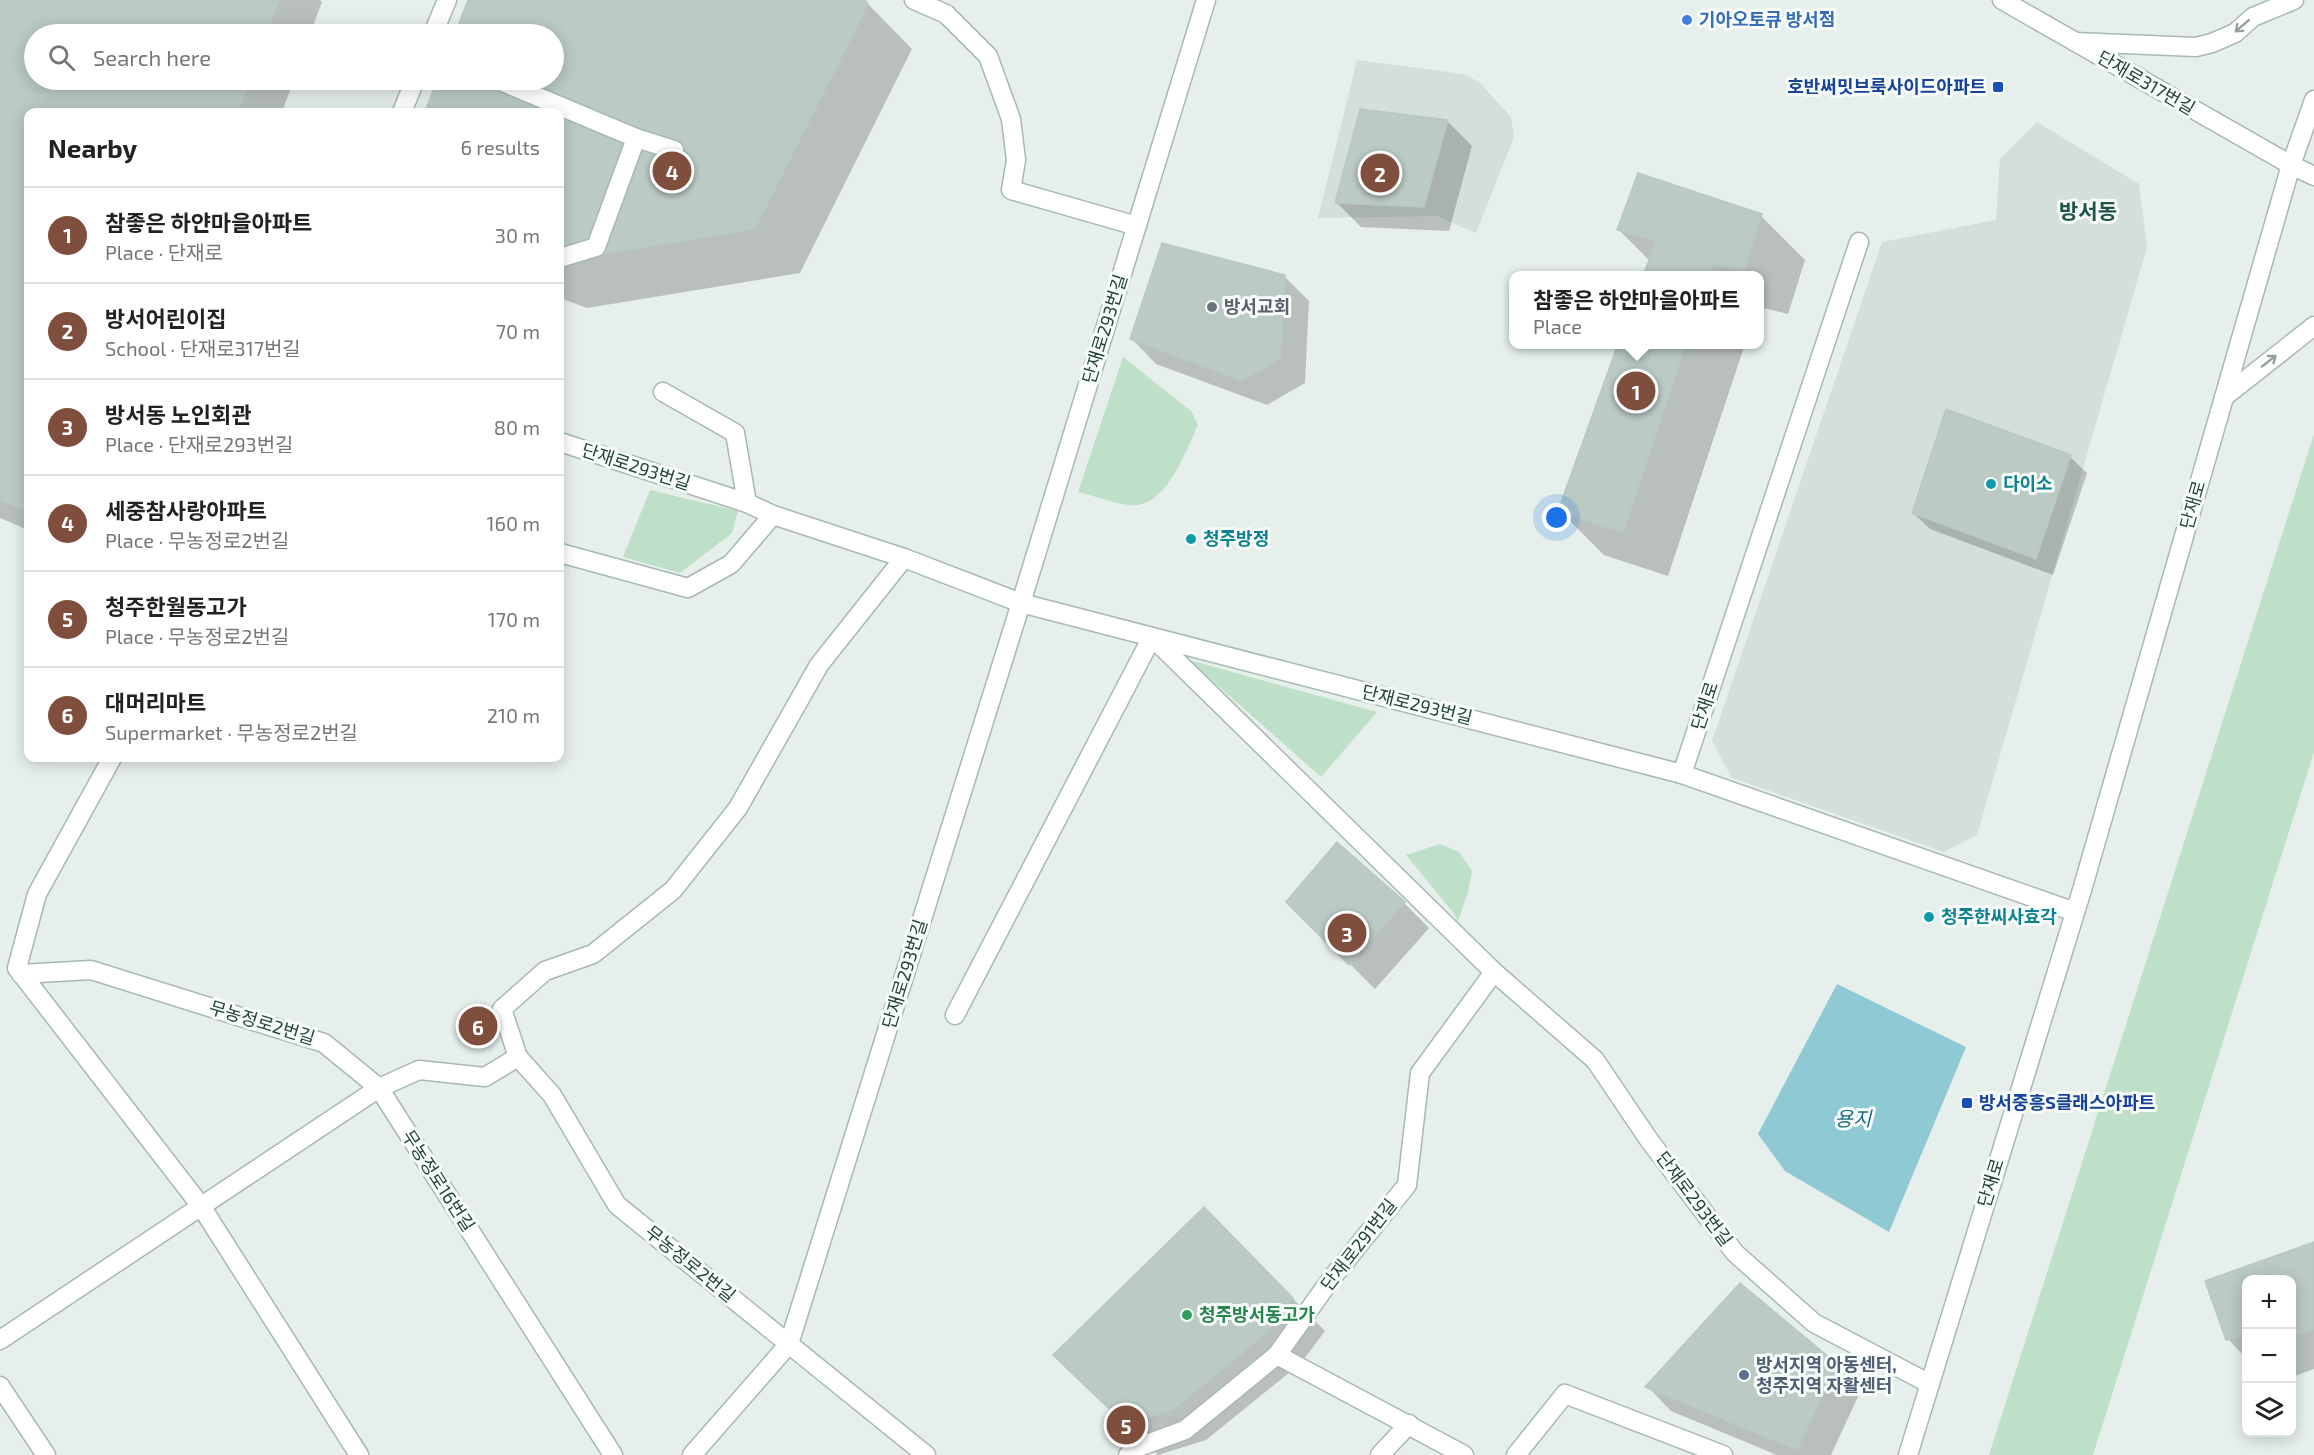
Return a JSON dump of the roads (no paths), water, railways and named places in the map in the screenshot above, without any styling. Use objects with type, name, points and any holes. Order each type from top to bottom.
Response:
[{"type":"street","points":[[437,24],[447,0]]},
{"type":"street","points":[[914,0],[946,14],[988,56],[1011,119],[1016,160],[1011,190],[1137,226]]},
{"type":"street","name":"단재로293번길","points":[[789,1344],[1021,603],[1206,0]]},
{"type":"street","name":"단재로317번길","points":[[2002,0],[2314,176]]},
{"type":"street","points":[[2075,42],[2196,47],[2235,33],[2253,17],[2294,0]]},
{"type":"street","points":[[404,108],[412,90]]},
{"type":"street","points":[[522,90],[636,138],[674,150]]},
{"type":"street","name":"단재로","points":[[1908,1455],[2075,912],[2291,165],[2314,100]]},
{"type":"street","points":[[564,257],[596,247],[636,138]]},
{"type":"street","name":"단재로","points":[[1682,774],[1859,242]]},
{"type":"street","points":[[2224,396],[2314,326]]},
{"type":"street","points":[[663,392],[735,433],[747,503]]},
{"type":"street","name":"단재로293번길","points":[[564,443],[747,503],[904,558],[1021,603],[1682,774]]},
{"type":"street","points":[[564,555],[688,588],[731,564],[773,514]]},
{"type":"street","name":"무농정로2번길","points":[[904,558],[819,664],[738,808],[673,890],[593,954],[545,971],[502,1009],[518,1057],[552,1095],[617,1205],[926,1455]]},
{"type":"street","points":[[955,1016],[1152,637]]},
{"type":"street","name":"단재로293번길","points":[[1152,637],[1494,972],[1595,1060],[1649,1140],[1735,1253],[1814,1323],[1930,1384]]},
{"type":"street","points":[[110,762],[37,894],[17,968],[201,1206],[359,1455]]},
{"type":"street","points":[[1682,774],[2075,912]]},
{"type":"street","name":"무농정로2번길","points":[[21,974],[91,970],[324,1042],[379,1088]]},
{"type":"street","name":"단재로291번길","points":[[1128,1455],[1136,1448],[1185,1430],[1277,1355],[1331,1279],[1407,1185],[1420,1073],[1494,972]]},
{"type":"street","points":[[0,1340],[379,1088],[419,1070],[485,1077],[518,1057]]},
{"type":"street","name":"무농정로16번길","points":[[379,1088],[613,1455]]},
{"type":"street","points":[[692,1455],[789,1344]]},
{"type":"street","points":[[1277,1355],[1464,1455]]},
{"type":"street","points":[[0,1386],[46,1455]]},
{"type":"street","points":[[1516,1455],[1565,1394],[1723,1455]]},
{"type":"street","points":[[1380,1455],[1408,1424]]},
{"type":"water","name":"용지","points":[[1837,984],[1966,1047],[1889,1232],[1785,1171],[1758,1134]]},
{"type":"place","name":"기아오토큐 방서점","points":[[1687,20]]},
{"type":"place","name":"호반써밋브룩사이드아파트","points":[[1998,87]]},
{"type":"place","name":"세중참사랑아파트","points":[[672,171]]},
{"type":"place","name":"방서어린이집","points":[[1380,173]]},
{"type":"place","name":"방서교회","points":[[1212,307]]},
{"type":"place","name":"참좋은 하얀마을아파트","points":[[1636,391]]},
{"type":"place","name":"다이소","points":[[1991,484]]},
{"type":"place","name":"청주방정","points":[[1191,539]]},
{"type":"place","name":"청주한씨사효각","points":[[1929,917]]},
{"type":"place","name":"방서동 노인회관","points":[[1347,933]]},
{"type":"place","name":"대머리마트","points":[[478,1026]]},
{"type":"place","name":"방서중흥S클래스아파트","points":[[1967,1103]]},
{"type":"place","name":"청주방서동고가","points":[[1187,1315]]},
{"type":"place","name":"방서지역 아동센터, 청주지역 자활센터","points":[[1744,1375]]},
{"type":"place","name":"청주한월동고가","points":[[1126,1425]]},
{"type":"district","name":"방서동","points":[[2088,212]]}]
